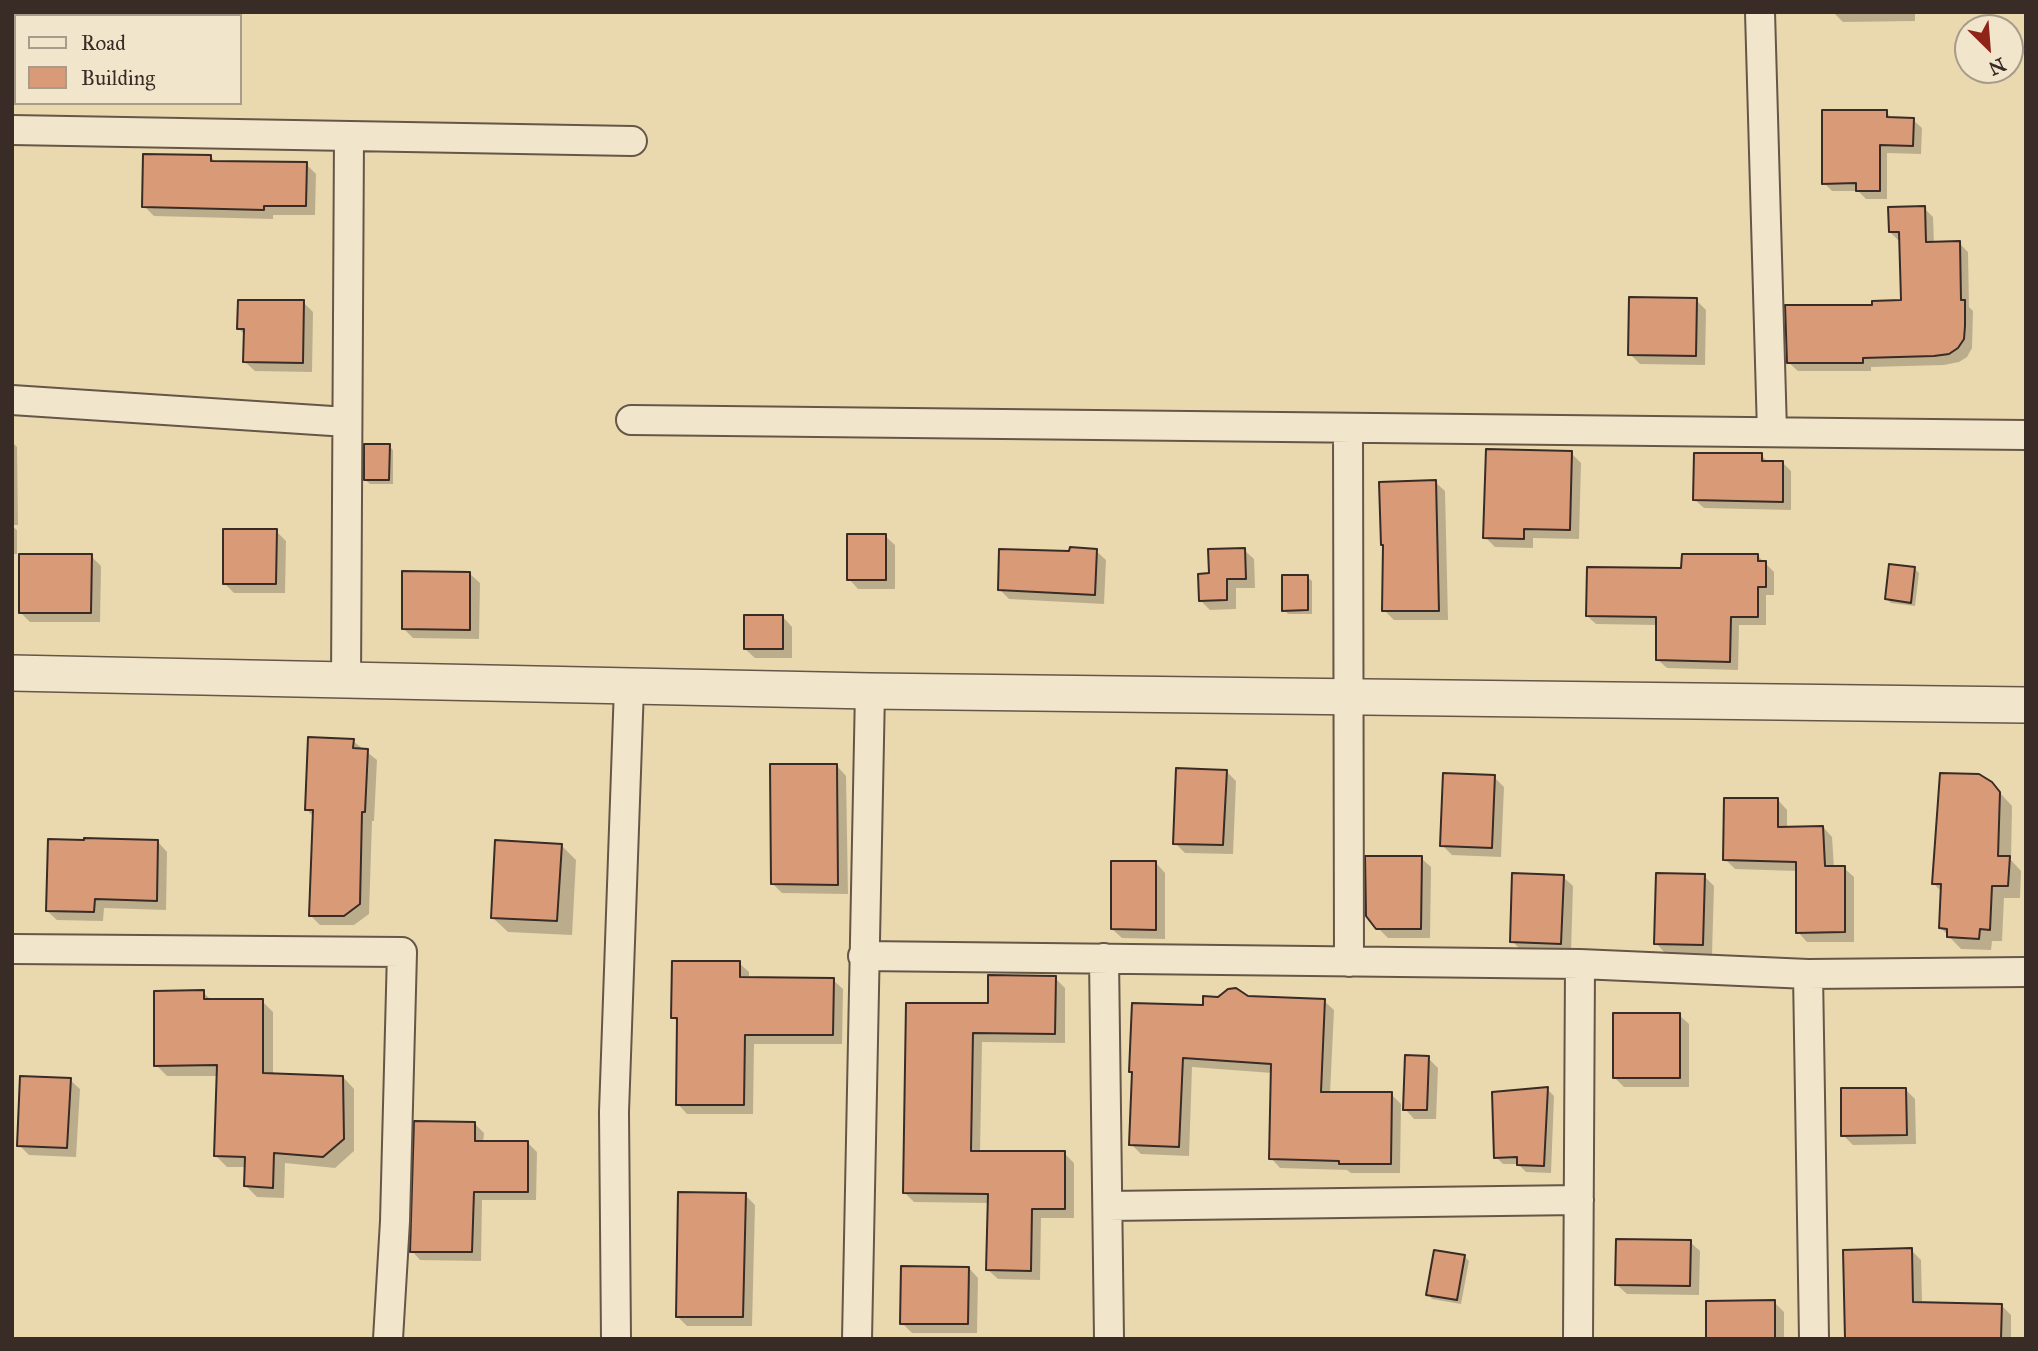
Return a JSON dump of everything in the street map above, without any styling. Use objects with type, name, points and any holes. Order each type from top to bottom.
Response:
[{"type":"street","points":[[1760,12],[1772,432]]},
{"type":"street","points":[[12,130],[632,141]]},
{"type":"street","points":[[346,682],[349,136]]},
{"type":"street","points":[[12,400],[347,422]]},
{"type":"street","points":[[631,420],[2026,435]]},
{"type":"street","points":[[1348,428],[1349,962]]},
{"type":"street","points":[[12,673],[870,691],[2026,705]]},
{"type":"street","points":[[616,1339],[614,1112],[629,687]]},
{"type":"street","points":[[857,1339],[870,691]]},
{"type":"street","points":[[12,949],[402,953],[395,1221],[388,1339]]},
{"type":"street","points":[[863,956],[1580,964],[1808,974],[2026,972]]},
{"type":"street","points":[[1104,958],[1109,1339]]},
{"type":"street","points":[[1578,1339],[1580,964]]},
{"type":"street","points":[[1808,974],[1814,1339]]},
{"type":"street","points":[[1108,1206],[1579,1200]]},
{"type":"building","points":[[1822,110],[1887,110],[1887,117],[1914,118],[1913,146],[1880,145],[1880,191],[1856,191],[1856,183],[1822,184]]},
{"type":"building","points":[[143,154],[211,155],[211,161],[307,162],[306,206],[264,206],[264,210],[142,207]]},
{"type":"building","points":[[1925,206],[1926,242],[1960,241],[1961,300],[1965,300],[1965,326],[1964,339],[1958,348],[1949,354],[1934,356],[1863,358],[1863,363],[1787,363],[1785,305],[1872,305],[1872,301],[1901,300],[1899,232],[1889,232],[1888,207]]},
{"type":"building","points":[[1629,297],[1697,298],[1696,356],[1628,355]]},
{"type":"building","points":[[238,300],[304,300],[303,363],[243,362],[244,329],[237,329]]},
{"type":"building","points":[[364,444],[390,444],[389,480],[364,480]]},
{"type":"building","points":[[1486,449],[1572,451],[1570,530],[1524,529],[1524,539],[1483,538]]},
{"type":"building","points":[[1694,453],[1762,453],[1762,461],[1783,461],[1783,502],[1693,500]]},
{"type":"building","points":[[1436,480],[1439,611],[1382,611],[1383,545],[1379,482]]},
{"type":"building","points":[[223,529],[277,529],[276,584],[223,584]]},
{"type":"building","points":[[847,534],[886,534],[886,580],[847,580]]},
{"type":"building","points":[[1070,547],[1097,549],[1095,595],[998,590],[999,549],[1069,551]]},
{"type":"building","points":[[1245,548],[1246,579],[1227,579],[1227,600],[1199,601],[1198,574],[1209,573],[1208,549]]},
{"type":"building","points":[[19,554],[92,554],[91,613],[19,613]]},
{"type":"building","points":[[1682,554],[1758,554],[1758,561],[1766,561],[1766,587],[1758,587],[1758,617],[1731,617],[1730,662],[1656,660],[1656,617],[1586,616],[1587,567],[1681,568]]},
{"type":"building","points":[[1889,564],[1915,567],[1911,603],[1885,599]]},
{"type":"building","points":[[402,571],[470,572],[470,630],[402,629]]},
{"type":"building","points":[[1282,575],[1308,575],[1308,610],[1282,611]]},
{"type":"building","points":[[744,615],[783,615],[783,649],[744,649]]},
{"type":"building","points":[[308,737],[354,739],[353,748],[368,749],[365,812],[362,812],[360,904],[344,916],[309,916],[313,810],[305,810]]},
{"type":"building","points":[[770,764],[837,764],[838,885],[771,884]]},
{"type":"building","points":[[1176,768],[1227,770],[1223,845],[1173,844]]},
{"type":"building","points":[[1443,773],[1495,775],[1492,848],[1440,846]]},
{"type":"building","points":[[1940,773],[1979,774],[1992,782],[2000,792],[1998,856],[2010,856],[2008,886],[1992,886],[1990,930],[1980,929],[1979,939],[1947,937],[1947,929],[1939,928],[1941,884],[1932,884]]},
{"type":"building","points":[[1724,798],[1778,798],[1778,827],[1823,826],[1825,866],[1845,866],[1845,932],[1796,933],[1796,862],[1723,860]]},
{"type":"building","points":[[48,839],[158,840],[157,901],[95,899],[94,912],[46,911]]},
{"type":"building","points":[[495,840],[562,844],[557,921],[491,918]]},
{"type":"building","points":[[1365,856],[1422,856],[1421,929],[1376,929],[1366,916]]},
{"type":"building","points":[[1111,861],[1156,861],[1156,930],[1111,929]]},
{"type":"building","points":[[1512,873],[1564,875],[1561,944],[1510,942]]},
{"type":"building","points":[[1656,873],[1705,874],[1703,945],[1654,944]]},
{"type":"building","points":[[672,961],[740,961],[740,977],[834,978],[833,1035],[745,1035],[744,1105],[676,1105],[677,1018],[671,1018]]},
{"type":"building","points":[[988,975],[1056,976],[1055,1034],[973,1033],[971,1151],[1065,1151],[1065,1209],[1032,1209],[1031,1271],[986,1270],[988,1194],[903,1193],[906,1003],[988,1003]]},
{"type":"building","points":[[1236,988],[1248,996],[1325,999],[1321,1092],[1392,1092],[1391,1164],[1339,1164],[1339,1161],[1269,1159],[1271,1064],[1183,1058],[1179,1147],[1129,1145],[1132,1003],[1203,1005],[1203,996],[1218,997],[1228,989]]},
{"type":"building","points":[[204,990],[204,999],[263,999],[263,1073],[343,1076],[344,1139],[323,1157],[274,1153],[273,1188],[244,1186],[245,1157],[214,1156],[217,1065],[154,1066],[154,991]]},
{"type":"building","points":[[1613,1013],[1680,1013],[1680,1078],[1613,1078]]},
{"type":"building","points":[[1405,1055],[1429,1056],[1427,1110],[1403,1110]]},
{"type":"building","points":[[20,1076],[71,1078],[67,1148],[17,1146]]},
{"type":"building","points":[[1548,1087],[1544,1166],[1517,1165],[1517,1157],[1494,1158],[1492,1092]]},
{"type":"building","points":[[1841,1088],[1906,1088],[1907,1135],[1841,1136]]},
{"type":"building","points":[[414,1121],[475,1122],[475,1141],[528,1141],[528,1192],[474,1192],[472,1252],[410,1252]]},
{"type":"building","points":[[678,1192],[746,1193],[743,1317],[676,1317]]},
{"type":"building","points":[[1616,1239],[1691,1240],[1690,1286],[1615,1285]]},
{"type":"building","points":[[1912,1248],[1913,1302],[2002,1304],[2001,1339],[1845,1339],[1843,1250]]},
{"type":"building","points":[[1434,1250],[1465,1255],[1457,1300],[1426,1295]]},
{"type":"building","points":[[901,1266],[969,1267],[968,1324],[900,1324]]},
{"type":"building","points":[[1775,1300],[1775,1339],[1706,1339],[1706,1301]]}]
